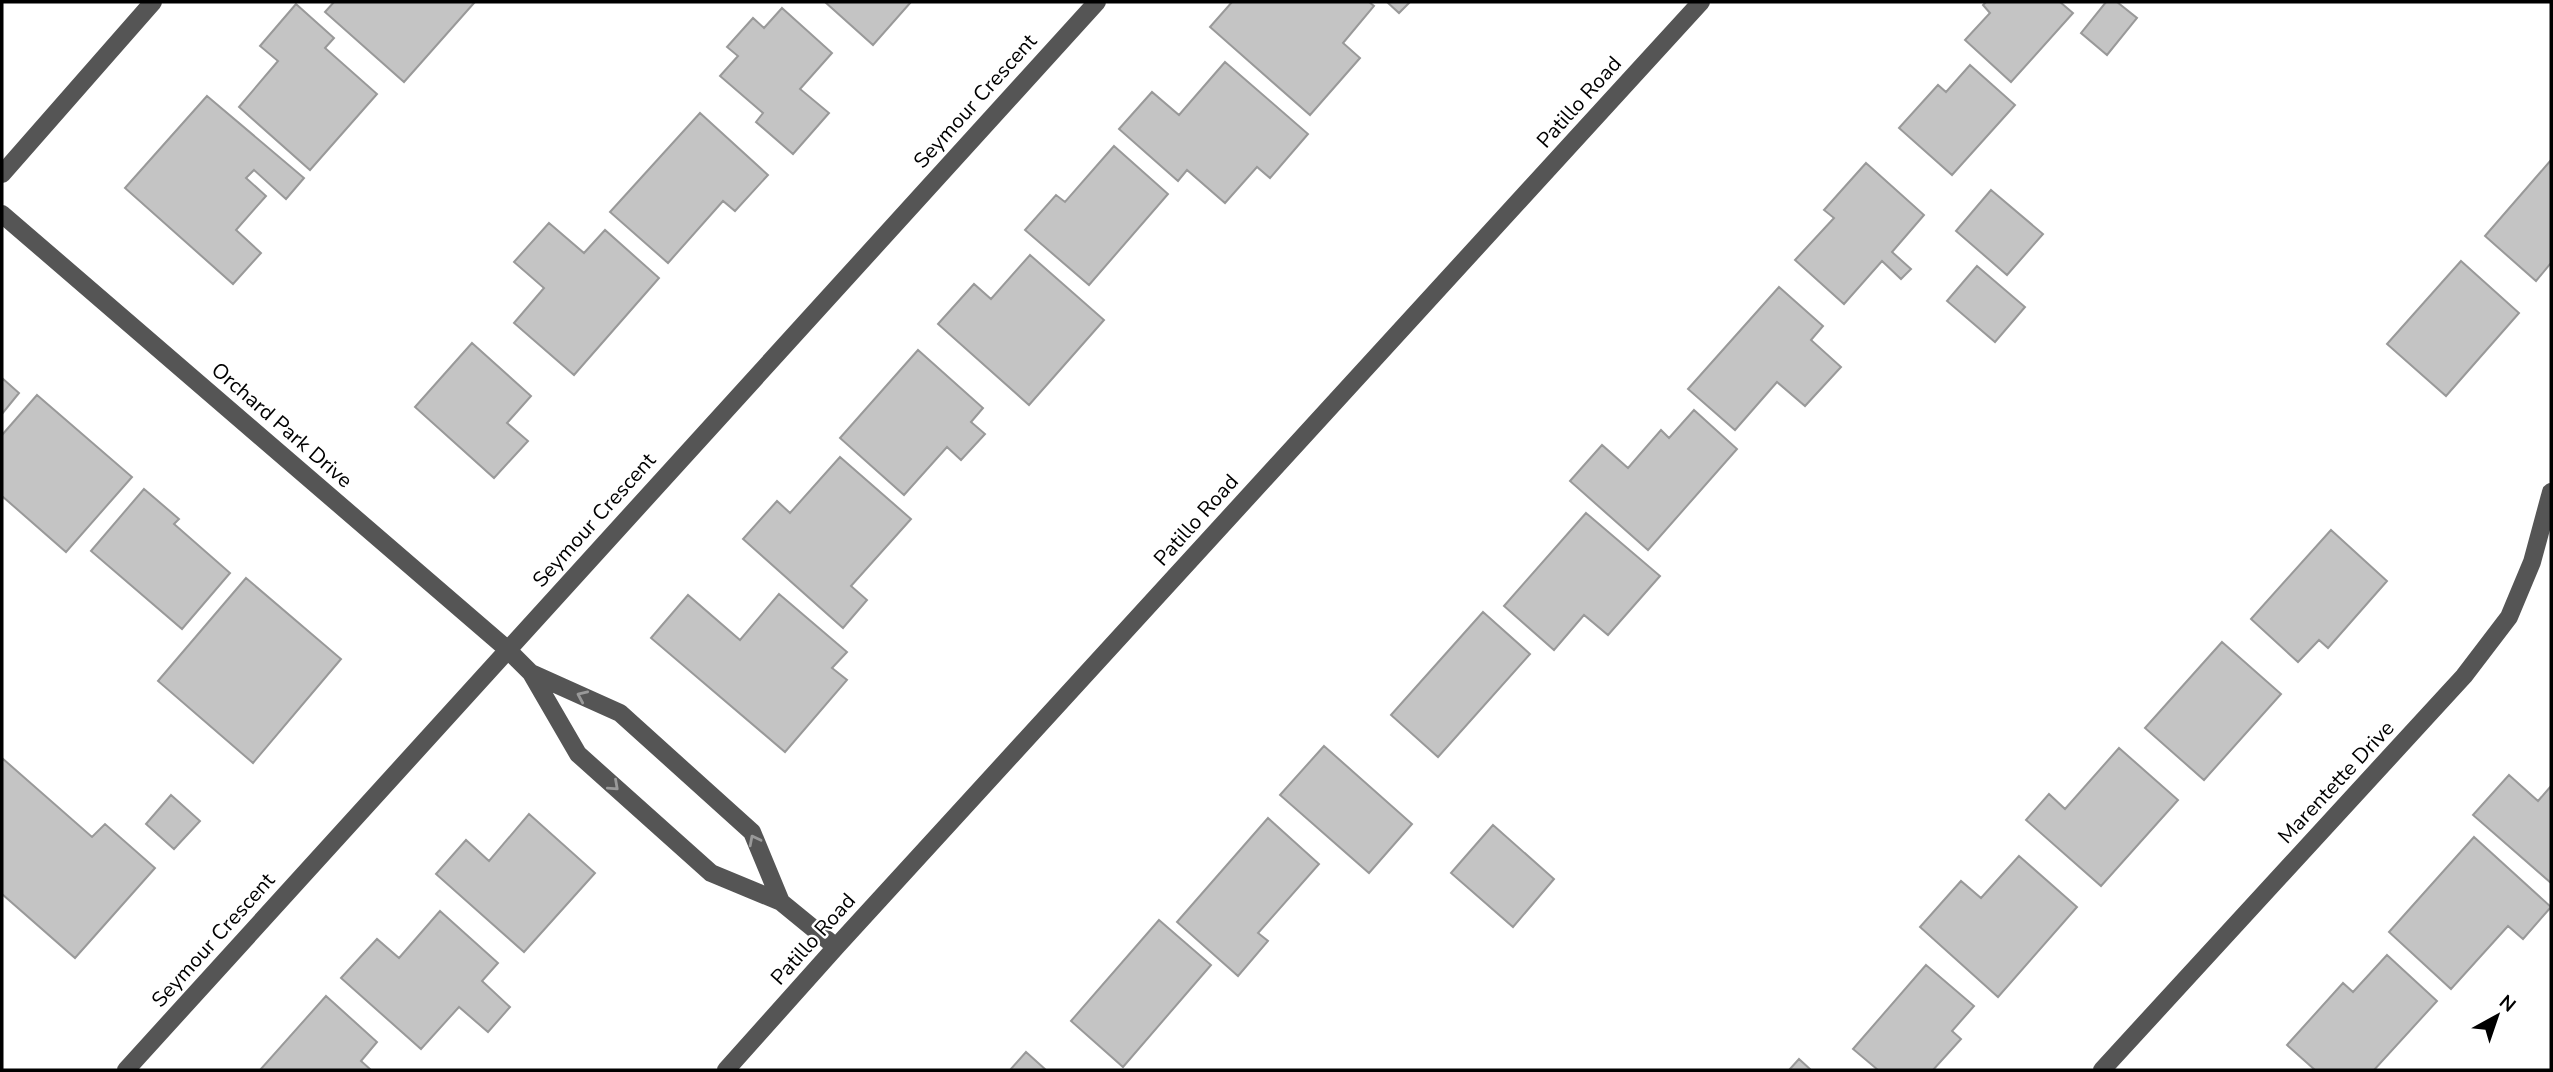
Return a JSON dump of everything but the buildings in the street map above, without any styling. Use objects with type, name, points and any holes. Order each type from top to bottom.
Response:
[{"type":"street","points":[[2,174],[153,2]]},
{"type":"street","name":"Seymour Crescent","points":[[125,1070],[1097,2]]},
{"type":"street","name":"Patillo Road","points":[[726,1070],[835,947],[1701,2]]},
{"type":"street","name":"Orchard Park Drive","points":[[2,214],[507,649],[531,673],[578,754],[711,873],[781,902],[835,947]]},
{"type":"street","name":"Marentette Drive","points":[[2102,1070],[2464,676],[2509,617],[2532,562],[2551,492]]},
{"type":"street","name":"Orchard Park Drive","points":[[531,673],[620,712],[752,832],[781,902]]}]
